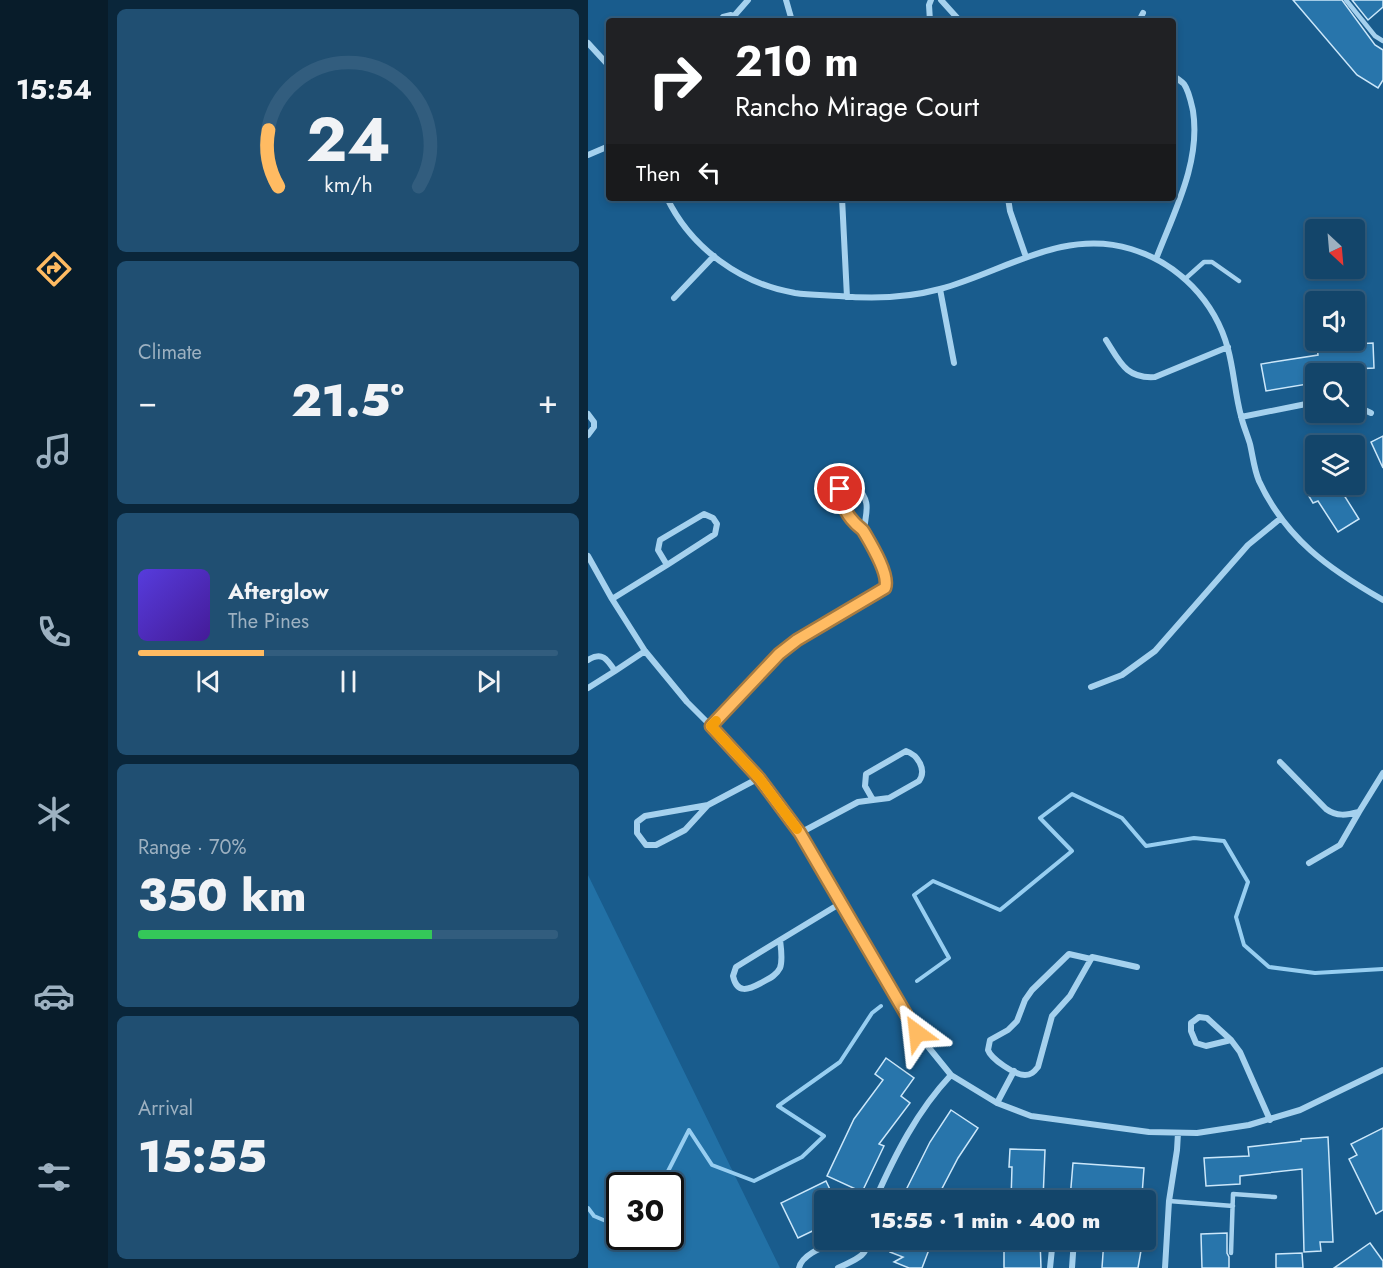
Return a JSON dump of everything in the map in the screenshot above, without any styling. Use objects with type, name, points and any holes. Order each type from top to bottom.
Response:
[{"type":"street","points":[[738,18],[748,0]]},
{"type":"street","points":[[786,0],[791,18]]},
{"type":"street","points":[[930,18],[931,0]]},
{"type":"street","points":[[941,0],[957,18]]},
{"type":"street","points":[[1140,18],[1143,13]]},
{"type":"street","points":[[588,43],[606,63]]},
{"type":"street","points":[[1156,259],[1187,177],[1194,140],[1191,102],[1184,85],[1176,78]]},
{"type":"street","points":[[588,155],[606,147]]},
{"type":"street","points":[[669,201],[692,236],[714,256],[742,275],[794,292],[847,297],[892,297],[940,289],[1051,248],[1071,244],[1111,244],[1130,248],[1156,259],[1185,279],[1209,307],[1219,323],[1228,347],[1241,417],[1254,468],[1260,483],[1281,518],[1308,549],[1325,564],[1383,600]]},
{"type":"street","points":[[842,201],[847,297]]},
{"type":"street","points":[[1008,201],[1026,257]]},
{"type":"street","points":[[674,298],[714,256]]},
{"type":"street","points":[[940,289],[954,363]]},
{"type":"street","points":[[1106,340],[1124,366],[1137,376],[1146,377],[1155,376],[1228,347]]},
{"type":"street","points":[[1241,417],[1305,404]]},
{"type":"street","points":[[1365,410],[1371,412]]},
{"type":"street","points":[[588,414],[594,422],[594,427],[588,435]]},
{"type":"street","points":[[711,726],[779,654],[797,640],[885,588],[887,583],[885,574],[864,531],[851,519],[839,497],[840,489],[846,483],[856,485],[867,503],[864,531]]},
{"type":"street","points":[[612,599],[667,565],[715,534],[717,524],[713,518],[704,513],[699,515],[660,540],[658,550],[667,565]]},
{"type":"street","points":[[1091,687],[1122,675],[1155,651],[1248,545],[1281,518]]},
{"type":"street","points":[[588,556],[645,651],[674,687],[759,778],[800,833],[917,1033],[951,1075],[997,1103],[1031,1116],[1149,1132],[1178,1133],[1215,1131],[1270,1120],[1300,1110],[1383,1070]]},
{"type":"street","points":[[588,688],[645,651]]},
{"type":"street","points":[[588,660],[601,655],[606,657],[615,671]]},
{"type":"street","points":[[800,833],[858,802],[889,798],[919,781],[923,772],[914,755],[910,752],[902,752],[869,770],[864,781],[873,800]]},
{"type":"street","points":[[1280,762],[1333,813],[1342,815],[1359,812]]},
{"type":"street","points":[[1309,863],[1340,844],[1383,773]]},
{"type":"street","points":[[708,805],[685,830],[656,845],[646,845],[637,832],[637,822],[645,816],[708,805],[759,778]]},
{"type":"street","points":[[780,940],[779,971],[750,990],[737,986],[732,976],[736,967],[780,940],[841,903]]},
{"type":"street","points":[[1091,959],[1070,996],[1052,1016],[1035,1071],[1026,1075],[1014,1071],[990,1055],[988,1045],[990,1040],[1008,1030],[1017,1021],[1025,1000],[1032,990],[1069,954],[1137,967]]},
{"type":"street","points":[[1231,1040],[1201,1046],[1193,1039],[1191,1023],[1194,1019],[1203,1017],[1231,1040],[1240,1052],[1270,1120]]},
{"type":"street","points":[[997,1103],[1014,1071]]},
{"type":"street","points":[[879,1190],[893,1159],[930,1097],[951,1075]]},
{"type":"street","points":[[1165,1268],[1169,1201],[1178,1133]]},
{"type":"street","points":[[799,1268],[805,1257],[819,1250]]},
{"type":"street","points":[[838,1268],[863,1255],[866,1250]]},
{"type":"street","points":[[1050,1268],[1052,1250]]},
{"type":"street","points":[[1072,1268],[1073,1250]]},
{"type":"lane","points":[[1346,0],[1375,36],[1383,40]]},
{"type":"lane","points":[[1185,279],[1204,262],[1212,262],[1239,281]]},
{"type":"lane","points":[[1231,1253],[1233,1194],[1275,1197]]},
{"type":"lane","points":[[1169,1201],[1233,1206]]},
{"type":"shaded area","points":[[588,875],[780,1268],[588,1268]]},
{"type":"building","points":[[1293,0],[1342,0],[1375,45],[1383,50],[1383,80],[1378,88],[1357,75]]},
{"type":"building","points":[[1352,0],[1383,0],[1383,7],[1368,20]]},
{"type":"building","points":[[1365,343],[1373,343],[1374,368],[1365,368],[1365,363],[1305,363],[1305,384],[1266,391],[1261,364],[1318,355],[1318,351],[1365,351]]},
{"type":"building","points":[[1383,436],[1383,468],[1371,442]]},
{"type":"building","points":[[1308,495],[1344,495],[1359,519],[1338,532],[1318,501],[1313,503]]},
{"type":"building","points":[[886,1058],[914,1078],[901,1096],[910,1103],[879,1144],[884,1146],[863,1190],[858,1190],[827,1176],[854,1119],[883,1080],[875,1074]]},
{"type":"building","points":[[951,1110],[978,1128],[958,1158],[941,1190],[906,1190],[930,1142]]},
{"type":"building","points":[[1383,1128],[1383,1210],[1376,1214],[1349,1159],[1357,1155],[1351,1144]]},
{"type":"building","points":[[1328,1137],[1333,1242],[1320,1242],[1321,1251],[1304,1252],[1302,1169],[1240,1176],[1240,1184],[1206,1186],[1204,1158],[1249,1156],[1248,1147]]},
{"type":"building","points":[[1010,1149],[1045,1150],[1043,1190],[1011,1190],[1012,1167],[1009,1167]]},
{"type":"building","points":[[1073,1163],[1144,1168],[1142,1190],[1071,1190]]},
{"type":"building","points":[[826,1181],[830,1190],[814,1190],[814,1230],[798,1238],[781,1203]]},
{"type":"building","points":[[1227,1233],[1229,1268],[1202,1268],[1201,1234]]},
{"type":"building","points":[[1370,1243],[1383,1261],[1383,1268],[1334,1268]]},
{"type":"building","points":[[891,1250],[929,1250],[922,1268],[909,1268],[894,1262],[903,1257],[890,1252]]},
{"type":"building","points":[[1004,1250],[1040,1250],[1041,1268],[1004,1268]]},
{"type":"building","points":[[1103,1250],[1141,1250],[1138,1268],[1102,1268]]},
{"type":"building","points":[[1302,1253],[1303,1268],[1276,1268],[1276,1254]]},
{"type":"waterway","points":[[917,981],[949,958],[914,895],[933,881],[1000,910],[1072,851],[1040,818],[1072,794],[1122,818],[1146,846],[1194,838],[1224,841],[1248,882],[1236,917],[1244,945],[1269,967],[1315,973],[1383,969]]},
{"type":"waterway","points":[[668,1172],[689,1130],[712,1165],[754,1181],[802,1157],[824,1136],[778,1106],[840,1062],[872,1013],[881,1006]]},
{"type":"waterway","points":[[588,1208],[594,1216],[606,1221]]},
{"type":"slow traffic","points":[[716,721],[711,726],[759,778],[797,829]]},
{"type":"route","points":[[840,489],[839,497],[851,519],[864,531],[885,574],[887,583],[885,588],[817,627],[779,654],[711,726],[759,778],[800,833],[917,1033]]}]
